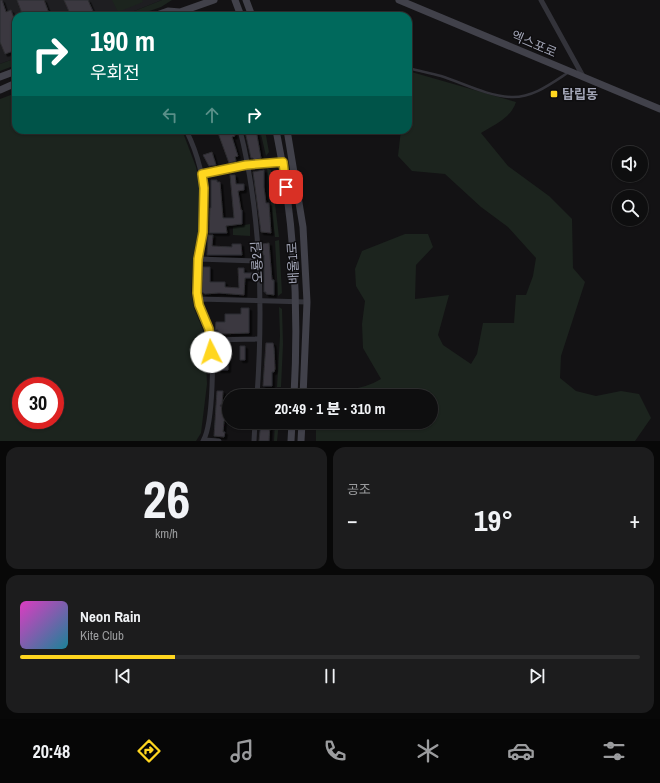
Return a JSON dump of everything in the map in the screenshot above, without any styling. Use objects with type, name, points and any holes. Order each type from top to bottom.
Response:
[{"type":"main road","points":[[184,12],[214,0]]},
{"type":"main road","points":[[234,0],[239,12]]},
{"type":"main road","points":[[246,0],[250,12]]},
{"type":"main road","name":"엑스포로","points":[[399,0],[660,109]]},
{"type":"main road","points":[[0,77],[12,72]]},
{"type":"main road","points":[[0,90],[12,85]]},
{"type":"main road","name":"배울1로","points":[[277,134],[283,162],[292,226],[295,301],[294,389]]},
{"type":"main road","name":"배울1로","points":[[288,134],[303,226],[307,302],[303,389]]},
{"type":"main road","points":[[291,441],[292,429]]},
{"type":"main road","points":[[301,441],[302,429]]},
{"type":"street","points":[[541,0],[584,78]]},
{"type":"street","points":[[187,134],[202,174],[204,188],[203,232],[198,259],[198,300],[209,329],[211,340],[210,404],[204,440],[219,441]]},
{"type":"street","name":"오룡2길","points":[[241,134],[252,193],[258,261],[259,339],[257,389]]},
{"type":"street","points":[[202,174],[246,165],[283,162]]},
{"type":"street","points":[[198,259],[258,261]]},
{"type":"street","points":[[198,300],[307,302]]},
{"type":"street","points":[[211,340],[259,339]]},
{"type":"street","points":[[254,441],[255,429]]},
{"type":"lane","points":[[412,69],[441,76],[481,90],[511,97],[546,88],[570,72]]},
{"type":"shaded area","points":[[0,0],[162,0],[132,12],[12,12],[12,60],[0,64]]},
{"type":"shaded area","points":[[112,0],[142,0],[143,2],[118,12]]},
{"type":"shaded area","points":[[162,0],[172,0],[161,7],[147,12],[132,12]]},
{"type":"shaded area","points":[[12,60],[12,66],[0,71],[0,64]]},
{"type":"shaded area","points":[[412,72],[516,102],[514,108],[506,117],[481,133],[508,166],[549,196],[572,219],[573,268],[585,282],[561,356],[560,378],[576,391],[596,396],[621,391],[639,394],[651,418],[635,441],[316,441],[316,429],[438,429],[438,389],[350,389],[366,386],[381,379],[363,348],[362,324],[365,301],[356,286],[355,269],[362,251],[405,234],[428,234],[433,247],[416,265],[415,299],[449,295],[438,335],[443,345],[471,364],[477,354],[483,323],[514,323],[516,295],[526,295],[533,276],[536,258],[508,227],[481,207],[445,174],[412,171],[398,156],[401,134],[412,134]]},
{"type":"shaded area","points":[[12,94],[12,134],[184,134],[196,167],[199,181],[199,228],[193,257],[191,291],[194,308],[205,335],[207,384],[201,433],[196,441],[0,441],[0,99]]},
{"type":"shaded area","points":[[261,134],[266,134],[269,152],[266,156]]},
{"type":"shaded area","points":[[267,168],[271,170],[279,237],[275,237]]},
{"type":"shaded area","points":[[250,224],[250,236],[233,235],[233,227]]},
{"type":"shaded area","points":[[279,240],[282,293],[278,296],[275,241]]},
{"type":"shaded area","points":[[279,307],[282,309],[283,344],[281,387],[277,387],[280,336]]},
{"type":"shaded area","points":[[275,429],[278,429],[277,441],[274,441]]},
{"type":"building","points":[[0,0],[2,0],[6,12],[11,10],[12,13],[12,51],[5,54],[0,42]]},
{"type":"building","points":[[17,0],[44,0],[48,12],[22,12]]},
{"type":"building","points":[[64,0],[88,0],[93,12],[69,12]]},
{"type":"building","points":[[218,134],[234,134],[235,136],[232,137],[238,156],[235,157],[236,161],[229,163]]},
{"type":"building","points":[[246,134],[257,134],[261,158],[254,160],[251,158]]},
{"type":"building","points":[[212,152],[216,165],[209,166],[203,155]]},
{"type":"building","points":[[264,170],[264,187],[266,203],[269,203],[271,233],[261,232],[253,172]]},
{"type":"building","points":[[230,175],[235,175],[236,184],[244,184],[244,190],[238,191],[242,210],[242,224],[226,226],[227,233],[209,233],[211,180],[217,180],[217,182],[220,182],[223,218],[234,218]]},
{"type":"building","points":[[208,235],[213,235],[212,246],[232,247],[232,244],[241,244],[242,255],[207,255]]},
{"type":"building","points":[[269,243],[272,280],[274,280],[274,295],[266,294],[266,292],[264,292],[264,255],[262,244]]},
{"type":"building","points":[[203,267],[210,267],[210,282],[225,282],[225,287],[239,288],[238,268],[244,268],[244,273],[253,273],[253,278],[245,278],[244,295],[219,293],[205,294],[202,292]]},
{"type":"building","points":[[241,308],[249,308],[249,333],[218,334],[218,330],[215,330],[216,322],[225,322],[225,314],[241,314]]},
{"type":"building","points":[[266,343],[273,343],[274,348],[275,369],[274,372],[272,372],[272,386],[263,386]]},
{"type":"building","points":[[240,346],[245,346],[245,360],[240,360]]},
{"type":"building","points":[[218,359],[228,359],[228,370],[218,370]]},
{"type":"building","points":[[217,391],[222,391],[222,405],[220,405],[222,408],[222,429],[223,429],[223,432],[225,432],[224,437],[214,436]]},
{"type":"building","points":[[260,429],[270,429],[269,441],[259,441]]},
{"type":"place","name":"탑립동","points":[[554,94]]},
{"type":"route","points":[[211,352],[209,329],[202,314],[197,293],[198,259],[203,232],[204,182],[202,174],[246,165],[283,162],[286,187]]}]
